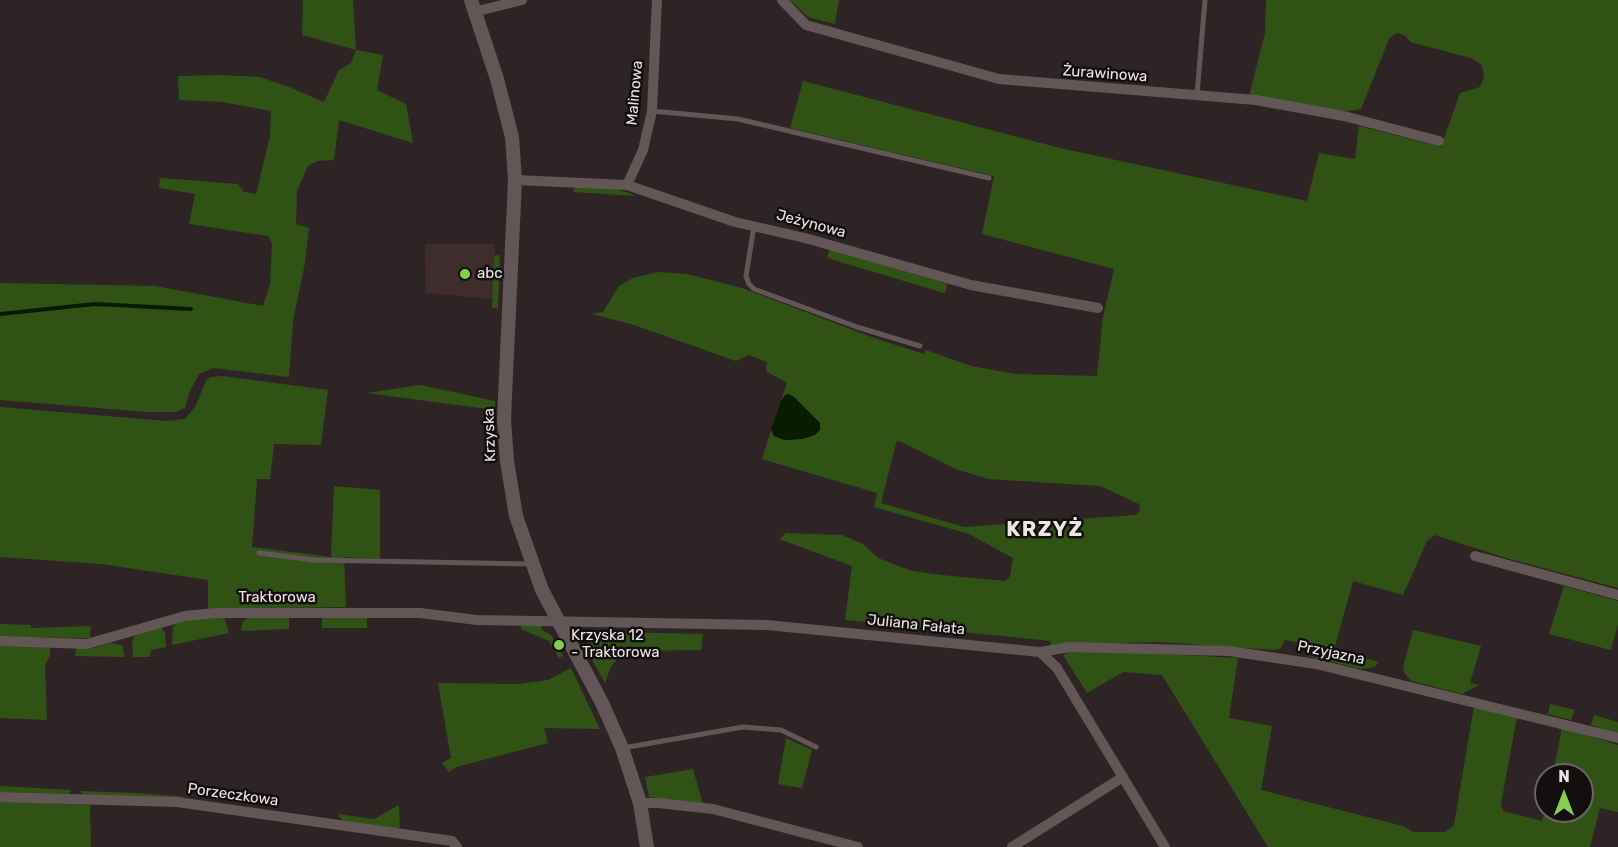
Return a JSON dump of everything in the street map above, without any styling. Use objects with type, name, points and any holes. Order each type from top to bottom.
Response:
[{"type":"street","points":[[472,6],[522,0]]},
{"type":"street","name":"Malinowa","points":[[627,185],[643,150],[652,111],[657,0]]},
{"type":"street","name":"Żurawinowa","points":[[782,0],[806,25],[999,79],[1197,97],[1256,100],[1344,116],[1439,141]]},
{"type":"street","name":"Krzyska","points":[[472,6],[508,115],[512,137],[515,180],[504,419],[512,497],[531,564],[557,622],[598,695],[622,748],[639,804],[647,847]]},
{"type":"street","name":"Jeżynowa","points":[[515,180],[627,185],[659,198],[754,226],[971,285],[1098,308]]},
{"type":"street","points":[[1475,556],[1618,595]]},
{"type":"street","name":"Traktorowa","points":[[0,641],[87,644],[185,616],[215,613],[420,613],[477,620],[557,622]]},
{"type":"street","name":"Juliana Fałata","points":[[557,622],[767,625],[1040,652]]},
{"type":"street","name":"Przyjazna","points":[[1040,652],[1070,647],[1120,647],[1269,655],[1336,668],[1614,736]]},
{"type":"street","points":[[1040,652],[1057,668],[1165,847]]},
{"type":"street","points":[[1012,847],[1123,777]]},
{"type":"street","name":"Porzeczkowa","points":[[0,797],[177,802],[452,841],[457,847]]},
{"type":"street","points":[[639,804],[658,803],[713,809],[858,847]]},
{"type":"lane","points":[[1197,97],[1205,0]]},
{"type":"lane","points":[[652,111],[738,119],[990,178]]},
{"type":"lane","points":[[754,226],[746,276],[748,284],[754,289],[857,327],[920,346]]},
{"type":"lane","points":[[260,553],[314,560],[531,564]]},
{"type":"lane","points":[[622,748],[743,727],[781,730],[816,747]]},
{"type":"shaded area","points":[[425,244],[495,244],[493,299],[426,293]]},
{"type":"shaded area","points":[[786,394],[794,397],[820,423],[820,430],[815,435],[802,439],[785,440],[774,436],[771,430],[781,401]]},
{"type":"green space","points":[[303,0],[353,0],[356,50],[302,35]]},
{"type":"green space","points":[[790,0],[839,0],[835,24],[808,17]]},
{"type":"green space","points":[[1266,0],[1618,0],[1618,588],[1506,558],[1435,535],[1427,541],[1403,595],[1353,581],[1334,650],[1379,662],[1374,667],[1361,669],[1311,657],[1301,643],[1285,640],[1281,648],[1275,650],[1158,642],[1050,645],[1051,641],[845,620],[852,566],[779,539],[786,533],[842,535],[863,544],[878,558],[912,571],[942,575],[1005,581],[1010,576],[1013,558],[969,534],[874,507],[877,493],[762,459],[771,430],[774,436],[785,440],[802,439],[815,435],[820,423],[790,394],[786,394],[781,401],[787,383],[766,371],[767,362],[749,355],[736,361],[631,324],[592,314],[603,312],[619,286],[633,278],[658,272],[687,274],[742,288],[877,339],[924,354],[926,350],[971,366],[1016,374],[1097,376],[1103,317],[1114,269],[982,234],[994,176],[790,128],[803,81],[1060,148],[1307,201],[1319,153],[1355,159],[1359,126],[1441,147],[1460,93],[1480,87],[1484,78],[1482,65],[1471,58],[1410,42],[1406,36],[1398,33],[1390,37],[1361,109],[1347,111],[1249,96],[1265,33]],"holes":[[[897,440],[956,469],[988,479],[1100,486],[1139,504],[1140,511],[1135,515],[964,527],[881,503]]]},
{"type":"green space","points":[[356,50],[383,55],[377,90],[406,104],[413,143],[339,120],[334,160],[317,161],[308,166],[297,191],[296,224],[309,228],[305,263],[293,321],[289,377],[213,368],[199,374],[190,391],[185,408],[176,412],[146,412],[0,400],[0,283],[155,286],[263,306],[270,284],[272,243],[268,236],[189,224],[195,194],[159,188],[160,178],[238,184],[244,192],[256,194],[270,136],[271,111],[222,102],[179,100],[178,76],[259,77],[324,102],[339,70],[351,63]]},
{"type":"green space","points":[[575,187],[614,188],[637,196],[573,192]]},
{"type":"green space","points":[[830,249],[947,284],[946,290],[944,293],[827,258]]},
{"type":"green space","points":[[500,255],[498,308],[492,308],[494,256]]},
{"type":"green space","points":[[222,376],[328,390],[321,445],[274,444],[270,479],[257,479],[252,547],[331,557],[334,486],[380,490],[380,559],[344,557],[346,607],[208,609],[208,580],[101,564],[0,557],[0,407],[166,421],[185,419],[195,407],[206,381],[211,377]]},
{"type":"green space","points":[[420,385],[495,401],[495,410],[367,393]]},
{"type":"green space","points":[[1564,586],[1618,601],[1618,624],[1611,650],[1549,634]]},
{"type":"green space","points":[[367,616],[367,628],[322,628],[322,618]]},
{"type":"green space","points":[[205,617],[224,617],[229,633],[172,645],[173,626],[178,622]]},
{"type":"green space","points":[[289,617],[289,629],[241,631],[243,621],[247,618]]},
{"type":"green space","points":[[0,624],[31,625],[31,628],[91,626],[90,638],[0,637]]},
{"type":"green space","points":[[521,625],[541,626],[542,630],[551,635],[563,656],[559,658],[549,641],[521,629]]},
{"type":"green space","points":[[162,628],[165,633],[166,647],[151,650],[150,657],[133,657],[132,642],[135,636]]},
{"type":"green space","points":[[1413,630],[1481,646],[1470,683],[1479,685],[1462,694],[1412,681],[1405,674],[1403,667]]},
{"type":"green space","points":[[598,633],[703,634],[701,650],[625,651],[611,666],[605,683],[586,648],[587,641]]},
{"type":"green space","points":[[110,643],[122,645],[125,657],[75,656],[76,648],[94,648]]},
{"type":"green space","points":[[0,645],[50,647],[50,656],[45,665],[47,720],[0,718]]},
{"type":"green space","points":[[1107,651],[1238,658],[1229,718],[1272,726],[1261,790],[1403,826],[1413,832],[1445,832],[1454,825],[1474,706],[1517,717],[1501,804],[1503,811],[1534,819],[1534,823],[1594,823],[1594,763],[1555,763],[1562,727],[1618,745],[1618,812],[1600,808],[1590,847],[1268,847],[1162,675],[1123,672],[1087,693],[1063,655],[1070,652]]},
{"type":"green space","points":[[571,668],[600,729],[544,728],[548,743],[456,767],[449,772],[442,763],[451,758],[438,683],[518,684],[548,680]]},
{"type":"green space","points":[[1550,704],[1575,710],[1571,720],[1548,714]]},
{"type":"green space","points":[[1594,715],[1618,722],[1618,734],[1591,725]]},
{"type":"green space","points":[[786,738],[812,750],[802,788],[778,784]]},
{"type":"green space","points":[[693,769],[703,804],[649,797],[645,777]]},
{"type":"green space","points":[[0,786],[71,790],[69,794],[0,792]]},
{"type":"green space","points":[[80,791],[135,793],[188,797],[83,796]]},
{"type":"green space","points":[[0,801],[90,805],[91,847],[0,847]]},
{"type":"green space","points":[[399,805],[400,827],[395,829],[357,824],[342,820],[338,814],[374,819]]},
{"type":"waterway","points":[[0,314],[95,304],[191,309]]},
{"type":"place","name":"abc","points":[[465,274]]},
{"type":"place","name":"Krzyska 12 - Traktorowa","points":[[559,645]]},
{"type":"district","name":"KRZYŻ","points":[[1045,530]]}]
